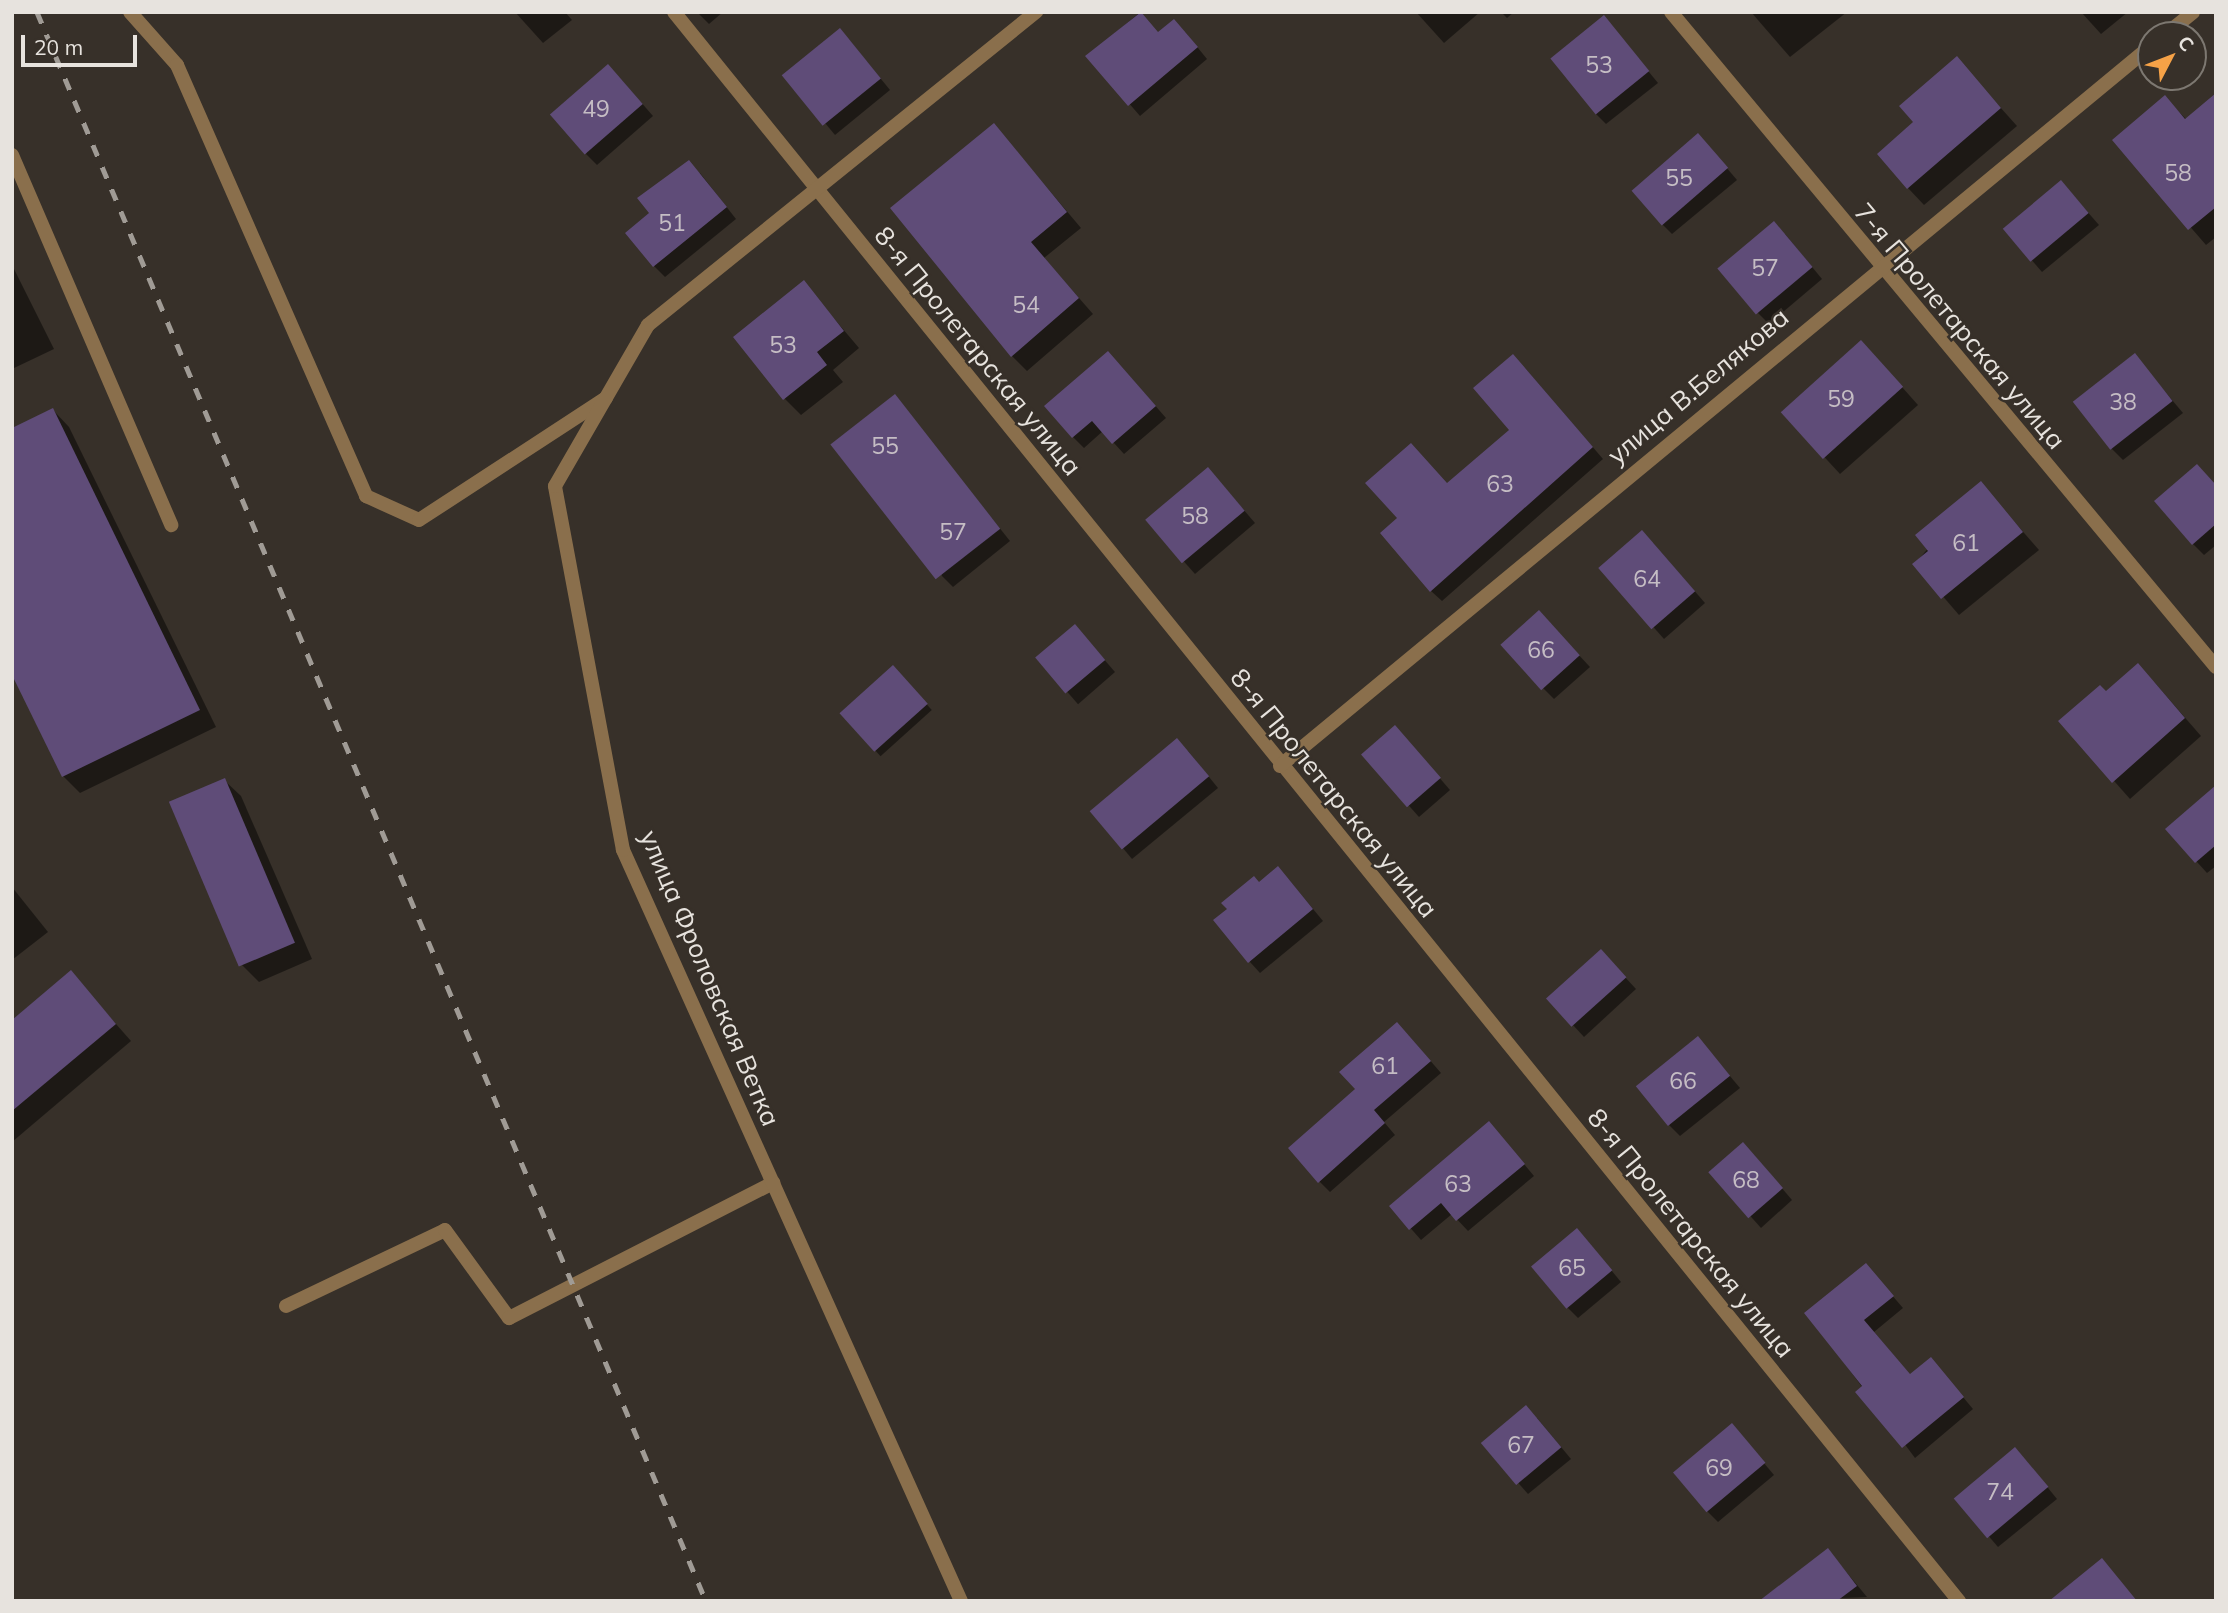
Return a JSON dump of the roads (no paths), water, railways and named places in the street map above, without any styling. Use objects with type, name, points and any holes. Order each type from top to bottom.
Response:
[{"type":"street","points":[[130,12],[177,65],[366,496],[419,520],[606,398]]},
{"type":"street","name":"8-я Пролетарская улица","points":[[674,12],[1280,766],[1959,1601]]},
{"type":"street","name":"улица Фроловская Ветка","points":[[961,1601],[623,850],[555,486],[648,325],[1036,12]]},
{"type":"street","name":"7-я Пролетарская улица","points":[[1671,12],[1878,268],[2216,667]]},
{"type":"street","name":"улица В.Белякова","points":[[1280,766],[1878,268],[2137,57]]},
{"type":"street","points":[[12,155],[171,525]]},
{"type":"street","points":[[286,1306],[445,1230],[509,1318],[773,1183]]},
{"type":"railway","points":[[37,12],[706,1601]]}]
